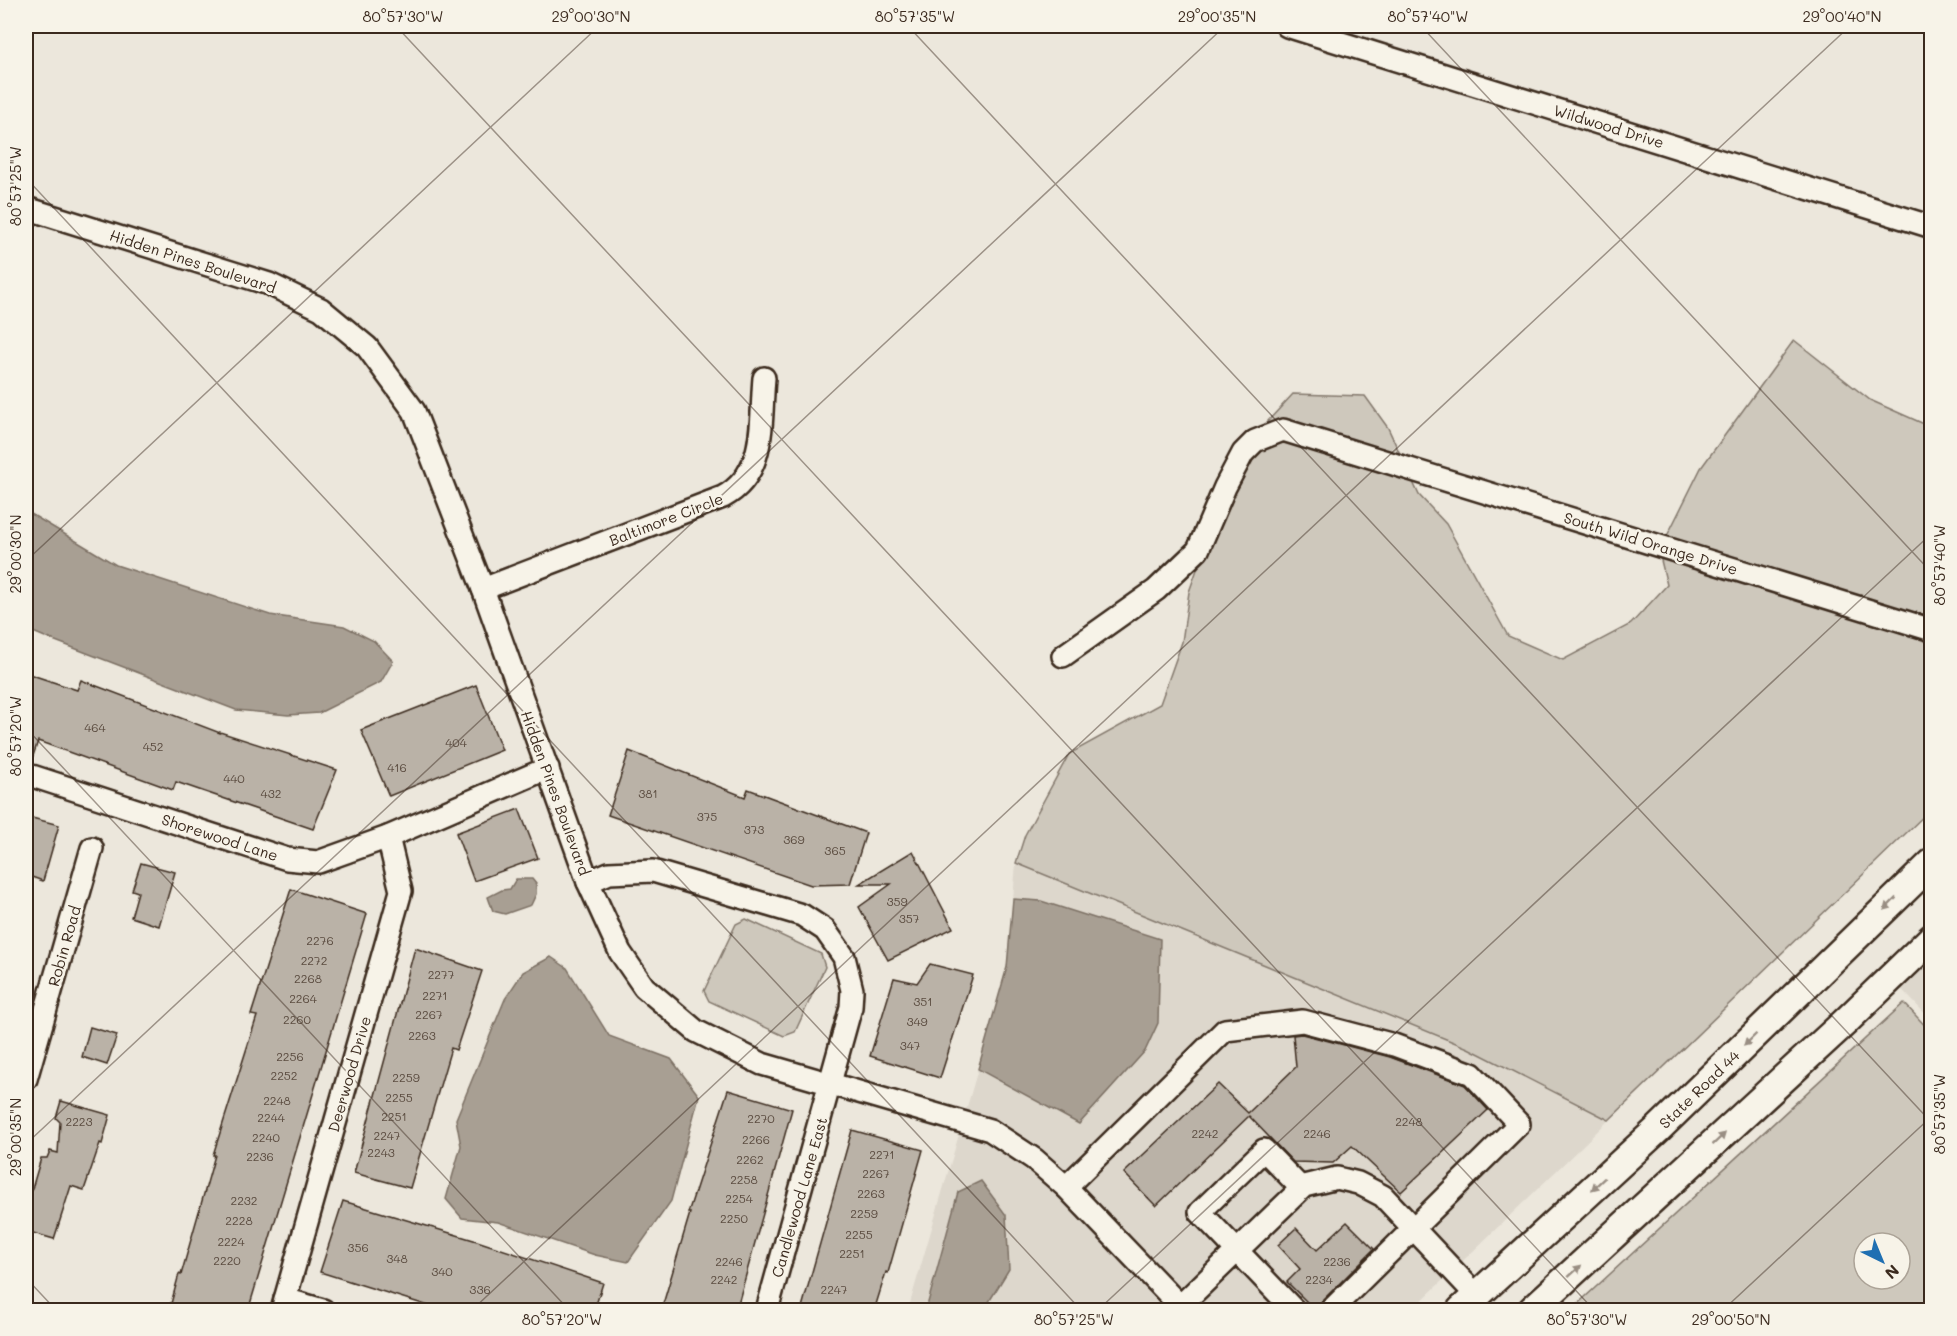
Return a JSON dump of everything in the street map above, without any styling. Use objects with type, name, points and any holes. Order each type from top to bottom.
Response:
[{"type":"main road","name":"State Road 44","points":[[1469,1303],[1666,1121],[1932,863]]},
{"type":"main road","points":[[1532,1311],[1932,938]]},
{"type":"street","name":"Wildwood Drive","points":[[1287,26],[1932,227]]},
{"type":"street","name":"Hidden Pines Boulevard","points":[[26,208],[269,284],[321,309],[367,347],[414,411],[483,589],[588,882],[620,952],[644,987],[696,1031],[762,1064],[990,1130],[1034,1159],[1066,1186],[1180,1309]]},
{"type":"street","name":"Baltimore Circle","points":[[483,589],[737,490],[753,468],[758,454],[764,378]]},
{"type":"street","name":"South Wild Orange Drive","points":[[1063,656],[1156,590],[1198,550],[1225,487],[1243,453],[1255,441],[1283,430],[1932,630]]},
{"type":"street","name":"Shorewood Lane","points":[[26,774],[287,859],[318,862],[388,837],[548,768]]},
{"type":"street","name":"Deerwood Drive","points":[[284,1305],[401,891],[388,837]]},
{"type":"street","name":"Robin Road","points":[[26,1079],[92,848]]},
{"type":"street","name":"Candlewood Lane East","points":[[588,882],[609,873],[653,872],[802,915],[825,930],[844,957],[852,990],[851,1007],[832,1083],[767,1311]]},
{"type":"street","points":[[1856,1011],[1932,925]]},
{"type":"street","points":[[1066,1186],[1226,1030],[1303,1021],[1394,1045],[1472,1074],[1519,1124],[1331,1311]]},
{"type":"street","points":[[1294,1311],[1200,1212],[1264,1150],[1301,1188]]},
{"type":"street","points":[[1180,1309],[1301,1188],[1337,1178],[1358,1183],[1383,1196],[1413,1228],[1469,1303]]},
{"type":"street","points":[[284,1305],[323,1311]]},
{"type":"shaded area","points":[[1794,340],[1870,400],[1931,427],[1931,809],[1609,1120],[1468,1048],[1016,863],[1025,835],[1069,754],[1160,704],[1182,642],[1189,592],[1229,480],[1256,434],[1293,394],[1365,396],[1388,428],[1419,495],[1446,524],[1508,636],[1563,660],[1631,624],[1667,585],[1659,552],[1701,468]]},
{"type":"shaded area","points":[[26,511],[116,565],[270,615],[344,626],[374,641],[393,661],[381,682],[319,713],[288,715],[236,710],[45,637],[26,629]]},
{"type":"shaded area","points":[[1016,863],[1468,1048],[1609,1120],[1412,1310],[984,1310],[1009,1268],[958,1192],[926,1310],[908,1310],[978,1069],[1079,1124],[1157,1023],[1160,939],[1041,901],[1013,899]]},
{"type":"shaded area","points":[[516,879],[532,879],[536,884],[536,894],[531,905],[505,914],[493,911],[488,897],[510,889]]},
{"type":"shaded area","points":[[1013,899],[1041,901],[1160,939],[1158,1023],[1145,1051],[1079,1124],[978,1069],[1007,967]]},
{"type":"shaded area","points":[[746,919],[821,954],[825,967],[795,1032],[784,1036],[709,1001],[704,991],[736,924]]},
{"type":"shaded area","points":[[1931,933],[1931,1020],[1888,975]]},
{"type":"shaded area","points":[[551,957],[567,968],[609,1036],[671,1059],[699,1096],[671,1201],[628,1262],[595,1255],[498,1222],[462,1218],[446,1199],[461,1146],[456,1119],[505,999],[523,972]]},
{"type":"shaded area","points":[[1904,1003],[1931,1032],[1931,1310],[1571,1310]]},
{"type":"shaded area","points":[[981,1181],[1006,1215],[1009,1269],[984,1310],[926,1310],[958,1192]]},
{"type":"building","points":[[26,673],[77,690],[81,680],[220,733],[337,770],[313,829],[176,782],[173,790],[38,741],[31,762],[26,762]]},
{"type":"building","points":[[476,685],[502,750],[389,796],[361,730]]},
{"type":"building","points":[[629,751],[745,797],[748,789],[866,833],[850,884],[811,885],[608,815]]},
{"type":"building","points":[[519,809],[538,858],[474,881],[456,833]]},
{"type":"building","points":[[32,818],[59,825],[43,881],[26,875],[26,841]]},
{"type":"building","points":[[913,851],[953,928],[888,960],[859,907],[891,884],[859,884]]},
{"type":"building","points":[[141,863],[175,872],[159,926],[131,917],[138,892],[132,890]]},
{"type":"building","points":[[291,889],[367,914],[248,1311],[169,1311],[215,1155],[213,1155],[257,1016],[251,1015]]},
{"type":"building","points":[[415,948],[482,971],[456,1050],[451,1048],[410,1188],[354,1173]]},
{"type":"building","points":[[930,964],[973,975],[940,1078],[870,1056],[894,978],[917,983]]},
{"type":"building","points":[[90,1027],[117,1035],[107,1065],[82,1057]]},
{"type":"building","points":[[1302,1034],[1390,1057],[1465,1085],[1488,1110],[1401,1192],[1352,1146],[1333,1163],[1293,1162],[1249,1116],[1156,1206],[1124,1173],[1218,1084],[1248,1113],[1296,1067],[1293,1035]]},
{"type":"building","points":[[728,1090],[792,1109],[736,1311],[661,1311],[690,1213],[688,1213]]},
{"type":"building","points":[[61,1101],[110,1115],[102,1144],[100,1143],[84,1190],[71,1186],[54,1239],[26,1231],[32,1213],[26,1209],[41,1158],[47,1158],[50,1151],[58,1153],[60,1122],[56,1118]]},
{"type":"building","points":[[852,1130],[923,1150],[888,1273],[886,1272],[874,1311],[801,1311]]},
{"type":"building","points":[[343,1201],[477,1241],[603,1283],[594,1311],[445,1311],[320,1272]]},
{"type":"building","points":[[1347,1222],[1374,1249],[1314,1309],[1287,1282],[1300,1269],[1278,1245],[1296,1228],[1317,1250]]}]
